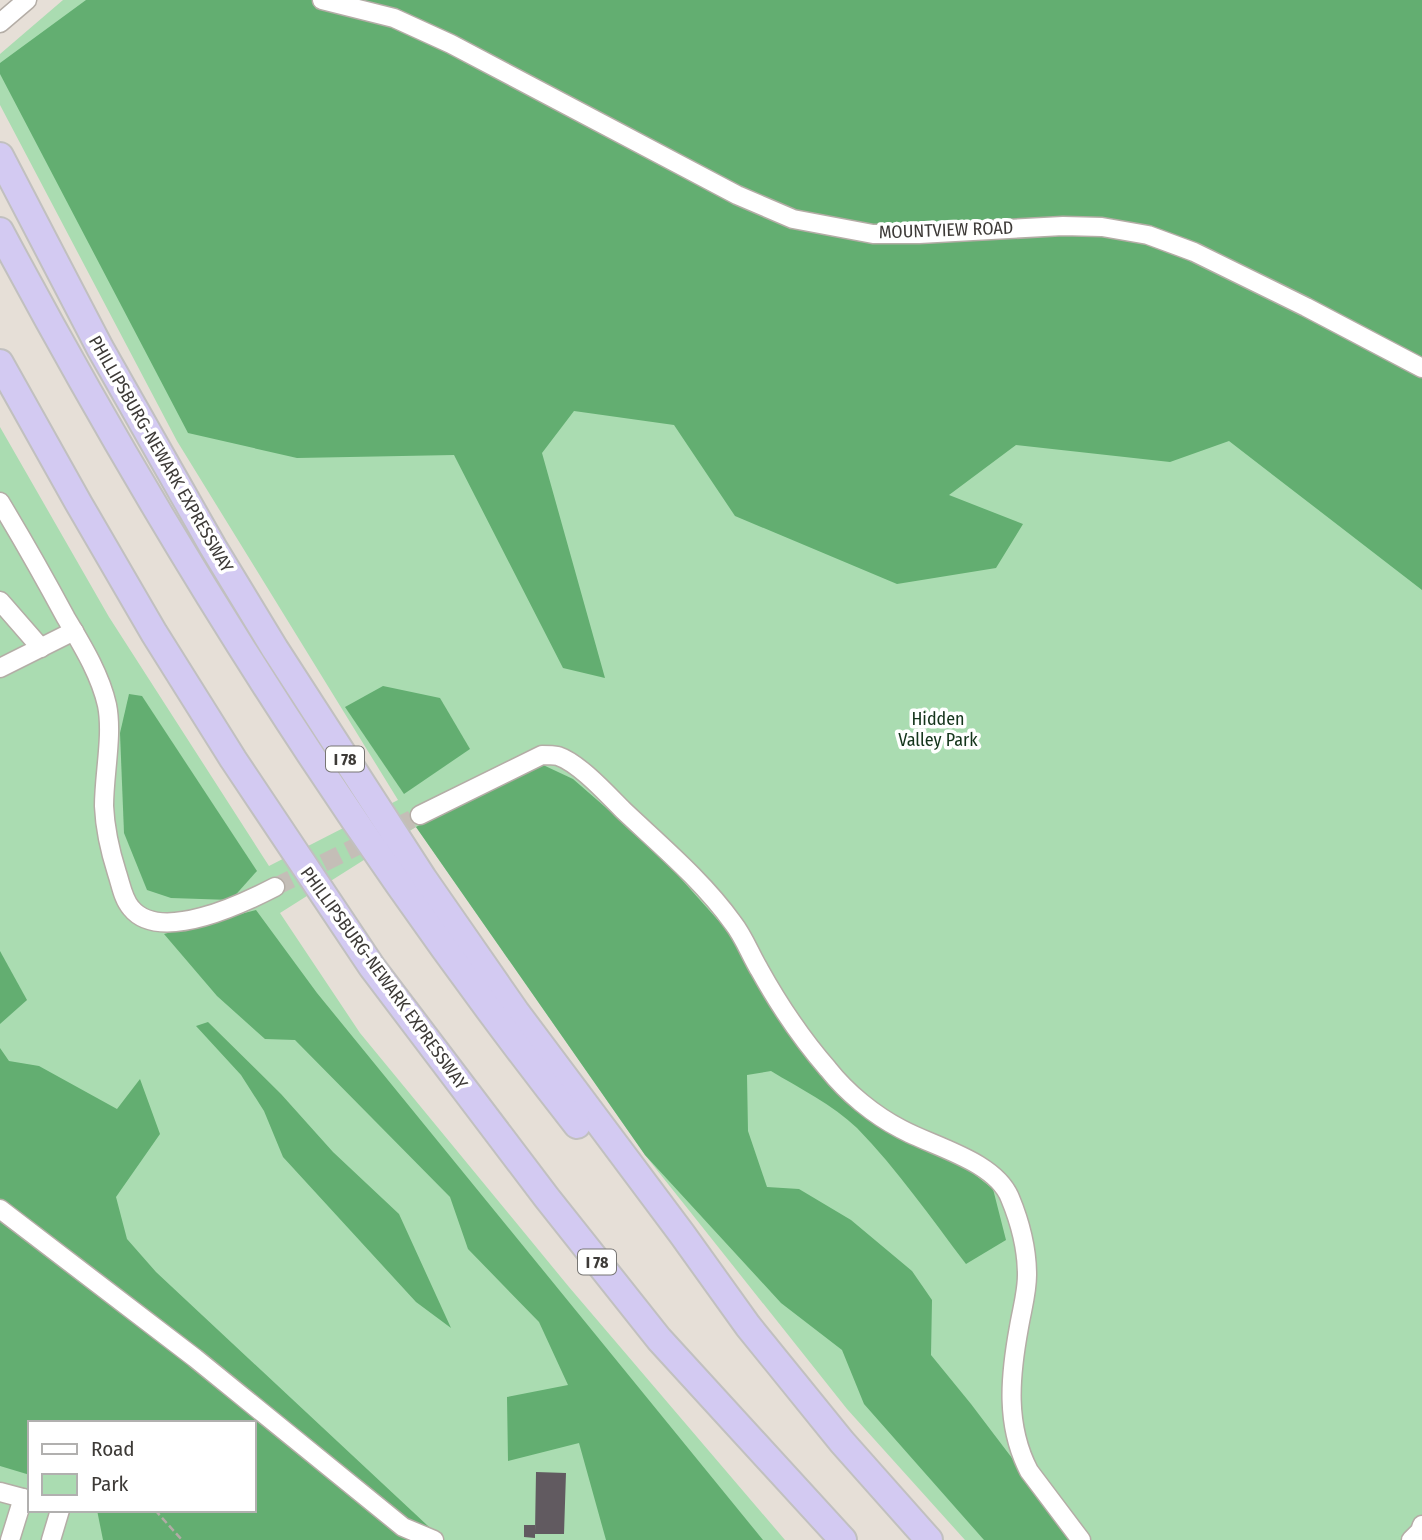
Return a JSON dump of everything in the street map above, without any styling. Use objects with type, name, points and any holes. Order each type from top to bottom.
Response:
[{"type":"highway","name":"PHILLIPSBURG-NEWARK EXPRESSWAY","points":[[0,156],[88,326],[190,508],[361,784],[508,1001],[748,1326],[842,1443],[929,1540]]},
{"type":"highway","name":"PHILLIPSBURG-NEWARK EXPRESSWAY","points":[[0,231],[83,384],[165,524],[347,811],[451,958],[553,1094],[669,1241],[748,1326]]},
{"type":"highway","name":"PHILLIPSBURG-NEWARK EXPRESSWAY","points":[[0,363],[174,665],[266,810],[372,967],[547,1198],[659,1339],[842,1540]]},
{"type":"street","points":[[0,23],[27,0]]},
{"type":"street","name":"MOUNTVIEW ROAD","points":[[323,0],[394,18],[451,44],[726,190],[793,219],[873,234],[1063,226],[1102,228],[1148,235],[1194,252],[1306,307],[1422,369]]},
{"type":"street","points":[[0,502],[96,672],[107,705],[104,806],[106,827],[113,860],[131,908],[145,918],[179,921],[221,912],[275,887]]},
{"type":"street","points":[[0,601],[41,648]]},
{"type":"street","points":[[0,668],[74,631]]},
{"type":"street","points":[[420,815],[542,755],[557,756],[566,761],[640,826],[731,919],[788,1018],[844,1087],[899,1128],[965,1158],[1001,1181],[1010,1199],[1026,1251],[1026,1287],[1010,1383],[1012,1420],[1023,1460],[1029,1471],[1081,1540]]},
{"type":"street","points":[[0,1209],[195,1358],[403,1527],[434,1540]]},
{"type":"street","points":[[0,1492],[26,1499],[10,1540]]},
{"type":"street","points":[[51,1540],[59,1512]]},
{"type":"street","points":[[1410,1540],[1420,1531],[1422,1525]]},
{"type":"path","points":[[157,1512],[182,1540]]},
{"type":"green space","name":"Hidden Valley Park","points":[[63,0],[94,0],[1422,378],[1422,1540],[965,1540],[847,1409],[645,1155],[416,827],[280,913],[360,1033],[569,1287],[785,1540],[0,1540],[0,427],[109,617],[269,866],[398,800],[177,441],[0,105],[0,54]]},
{"type":"green space","points":[[86,0],[1422,0],[1422,590],[1229,441],[1170,462],[1016,445],[949,495],[1023,524],[996,568],[897,584],[735,516],[674,425],[574,411],[542,453],[605,678],[563,668],[454,455],[297,458],[188,433],[0,74],[0,63]]},
{"type":"green space","points":[[383,686],[440,698],[470,749],[404,794],[345,707]]},
{"type":"green space","points":[[129,694],[142,696],[257,871],[231,900],[171,898],[147,890],[124,833],[120,733]]},
{"type":"green space","points":[[541,764],[573,779],[658,853],[725,928],[794,1041],[824,1076],[965,1167],[993,1189],[1006,1240],[966,1264],[900,1177],[848,1120],[816,1097],[771,1071],[747,1075],[748,1131],[767,1187],[799,1189],[851,1220],[912,1271],[932,1300],[931,1355],[1074,1540],[984,1540],[864,1404],[842,1350],[781,1303],[645,1155],[416,827],[504,778]]},
{"type":"green space","points":[[256,910],[317,993],[763,1540],[606,1540],[579,1443],[508,1461],[507,1397],[568,1385],[539,1322],[468,1249],[450,1197],[295,1040],[265,1039],[217,996],[164,934]]},
{"type":"green space","points":[[0,951],[27,1000],[0,1024]]},
{"type":"green space","points":[[208,1022],[281,1094],[333,1152],[399,1214],[451,1328],[416,1302],[283,1157],[264,1111],[241,1075],[196,1026]]},
{"type":"green space","points":[[0,1048],[9,1061],[39,1066],[117,1109],[140,1079],[160,1134],[116,1197],[127,1239],[156,1272],[443,1540],[103,1540],[97,1512],[256,1512],[256,1421],[28,1421],[28,1474],[0,1466]]},
{"type":"building","points":[[536,1472],[566,1473],[564,1534],[535,1534],[535,1538],[524,1537],[524,1525],[535,1525],[535,1532]]},
{"type":"tunnel","points":[[275,887],[420,815]]}]
